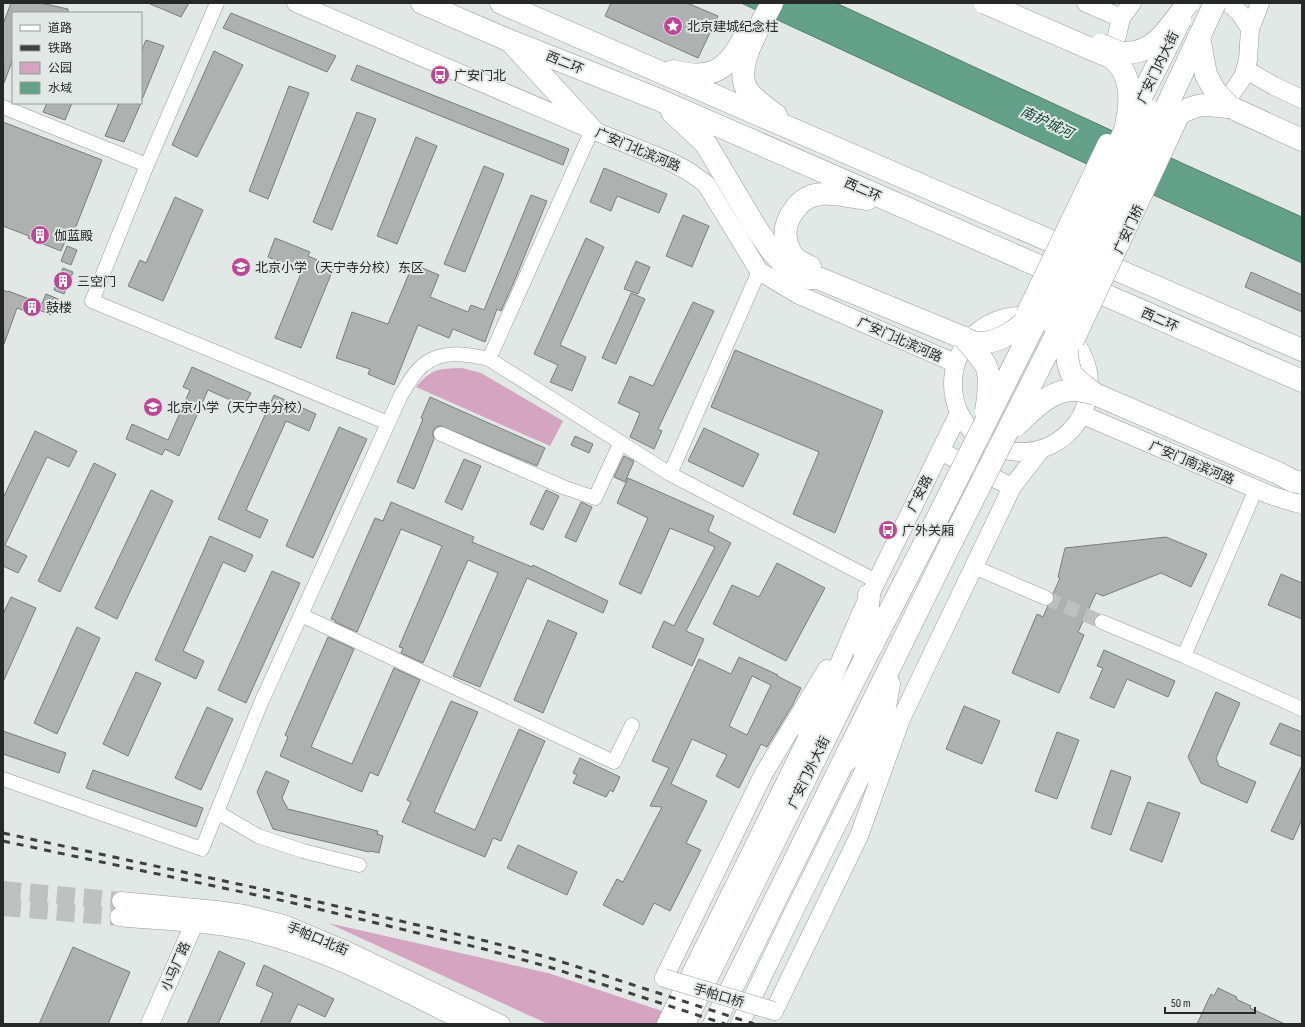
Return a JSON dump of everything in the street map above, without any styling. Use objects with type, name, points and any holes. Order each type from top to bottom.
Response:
[{"type":"main road","name":"西二环","points":[[422,3],[508,40],[657,100],[895,203],[1298,381]]},
{"type":"main road","name":"西二环","points":[[501,3],[624,58],[1302,350]]},
{"type":"main road","points":[[761,3],[745,58],[743,75],[748,91],[766,108],[790,126],[831,146]]},
{"type":"main road","points":[[624,58],[680,72],[701,75],[721,68],[730,61],[738,51],[772,3]]},
{"type":"main road","points":[[985,3],[1112,58],[1119,64],[1124,71],[1128,82],[1129,113],[1125,130]]},
{"type":"main road","points":[[1004,3],[1117,51],[1126,52],[1139,51],[1150,47],[1164,33],[1188,3]]},
{"type":"main road","name":"广安门内大街","points":[[1125,130],[1188,3]]},
{"type":"main road","name":"广安门桥","points":[[935,523],[984,423],[1046,314],[1155,131],[1214,3]]},
{"type":"main road","points":[[1198,37],[1206,75],[1215,91],[1230,108]]},
{"type":"main road","points":[[508,40],[592,130]]},
{"type":"main road","points":[[657,100],[706,144],[756,228],[771,250],[784,264],[798,274],[810,278],[818,278],[978,344],[1006,336],[1046,314],[1067,356],[1072,374],[1077,380],[1095,394]]},
{"type":"main road","points":[[1155,131],[1169,119],[1185,111],[1204,105],[1230,108],[1302,140]]},
{"type":"main road","name":"广安门桥","points":[[953,539],[1008,431],[1046,314],[1125,130]]},
{"type":"main road","points":[[818,278],[811,268],[793,256],[786,238],[787,224],[793,212],[803,202],[814,195],[837,194],[895,203]]},
{"type":"main road","points":[[964,338],[986,367],[988,388],[984,423]]},
{"type":"main road","points":[[1008,431],[1046,399],[1063,391],[1074,390],[1095,394],[1278,473],[1293,481],[1302,483]]},
{"type":"main road","points":[[1278,473],[1302,471]]},
{"type":"main road","name":"广安门外大街","points":[[684,1024],[862,663],[935,523]]},
{"type":"main road","name":"广安门外大街","points":[[714,1024],[953,539]]},
{"type":"main road","points":[[862,663],[869,596]]},
{"type":"main road","points":[[842,762],[880,736],[894,659]]},
{"type":"main road","points":[[809,734],[852,684]]},
{"type":"street","points":[[216,3],[147,165],[92,301],[388,423]]},
{"type":"street","name":"广安门北滨河路","points":[[296,3],[592,130],[669,161],[688,171],[706,184],[759,271],[799,295],[955,363]]},
{"type":"street","points":[[1086,3],[1121,18]]},
{"type":"street","points":[[1132,3],[1121,18],[1114,49],[1120,76],[1131,94],[1151,110],[1180,116],[1207,111],[1229,97],[1246,70],[1250,29],[1260,3]]},
{"type":"street","points":[[1229,3],[1240,13],[1250,29]]},
{"type":"street","points":[[1246,70],[1274,86],[1302,99]]},
{"type":"street","name":"广安门桥","points":[[1046,314],[1131,94]]},
{"type":"street","points":[[3,107],[147,165]]},
{"type":"street","name":"广安门桥","points":[[1046,314],[1151,110]]},
{"type":"street","name":"广安门桥","points":[[1075,341],[1180,116]]},
{"type":"street","points":[[489,359],[592,130]]},
{"type":"street","points":[[670,474],[759,271]]},
{"type":"street","points":[[1046,314],[1075,341],[1090,375],[1089,396],[1083,415],[1066,437],[1040,451],[1017,453],[989,445],[972,433],[959,413],[953,389],[955,363],[970,335],[987,324],[1011,317],[1046,314]]},
{"type":"street","points":[[3,779],[202,849],[260,705],[401,395],[421,367],[437,356],[462,353],[489,359],[670,474],[869,596]]},
{"type":"street","name":"广安路","points":[[869,596],[959,413]]},
{"type":"street","name":"广安门南滨河路","points":[[1083,415],[1270,495],[1302,504]]},
{"type":"street","points":[[441,434],[563,487],[595,498],[621,442]]},
{"type":"street","points":[[940,451],[1012,487]]},
{"type":"street","points":[[740,1024],[880,736],[901,719],[1012,487],[1040,451]]},
{"type":"street","points":[[1184,656],[1256,489]]},
{"type":"street","points":[[974,566],[1046,598]]},
{"type":"street","name":"广安门外大街","points":[[666,1024],[809,734],[869,596]]},
{"type":"street","name":"手帕口桥","points":[[869,596],[764,773],[664,978],[774,1011],[859,836],[901,719]]},
{"type":"street","points":[[301,615],[614,762],[632,725]]},
{"type":"street","points":[[1102,622],[1184,656],[1302,709]]},
{"type":"street","points":[[217,812],[258,836],[303,851],[359,865]]},
{"type":"street","name":"手帕口北街","points":[[120,909],[197,916],[244,914],[284,924],[346,950],[501,1024]]},
{"type":"street","name":"手帕口北街","points":[[197,916],[315,952],[380,981],[469,1024]]},
{"type":"street","name":"小马厂路","points":[[150,1024],[197,916]]},
{"type":"green space","points":[[462,368],[481,373],[563,421],[550,446],[416,387],[431,373],[441,369]]},
{"type":"green space","points":[[328,923],[548,973],[701,1024],[548,1024]]},
{"type":"water","name":"南护城河","points":[[741,3],[836,3],[1302,217],[1302,263],[1161,199]]},
{"type":"building","points":[[11,3],[41,3],[68,9],[68,12],[12,12],[12,62],[4,83],[3,24]]},
{"type":"building","points":[[148,3],[189,3],[181,17]]},
{"type":"building","points":[[611,3],[687,3],[718,16],[698,58],[605,16]]},
{"type":"building","points":[[231,13],[336,56],[327,72],[223,28]]},
{"type":"building","points":[[146,40],[164,46],[142,100],[142,50]]},
{"type":"building","points":[[214,51],[243,65],[197,157],[172,145]]},
{"type":"building","points":[[357,65],[569,149],[563,165],[351,80]]},
{"type":"building","points":[[289,86],[309,93],[268,199],[249,191]]},
{"type":"building","points":[[47,104],[72,104],[65,120],[43,112]]},
{"type":"building","points":[[119,104],[141,104],[124,142],[105,136]]},
{"type":"building","points":[[357,112],[376,119],[332,230],[313,222]]},
{"type":"building","points":[[3,122],[102,160],[75,229],[71,227],[61,251],[3,226]]},
{"type":"building","points":[[416,137],[437,146],[397,244],[377,236]]},
{"type":"building","points":[[484,166],[504,174],[465,272],[444,264]]},
{"type":"building","points":[[604,168],[667,194],[659,213],[617,196],[611,211],[590,202]]},
{"type":"building","points":[[531,195],[547,201],[514,282],[501,311],[497,309],[485,342],[453,329],[449,338],[418,325],[394,385],[368,374],[370,369],[336,358],[352,312],[388,324],[413,264],[439,275],[430,297],[468,312],[471,305],[484,310]]},
{"type":"building","points":[[175,197],[203,210],[163,301],[128,286],[140,260],[146,263]]},
{"type":"building","points":[[683,215],[709,226],[692,267],[666,256]]},
{"type":"building","points":[[275,238],[310,252],[308,256],[334,267],[301,348],[275,338],[302,271],[268,257]]},
{"type":"building","points":[[586,238],[604,247],[560,345],[586,357],[572,391],[550,382],[558,365],[534,354]]},
{"type":"building","points":[[67,246],[77,250],[71,265],[61,261]]},
{"type":"building","points":[[636,261],[650,267],[638,294],[624,289]]},
{"type":"building","name":"三空门","points":[[63,268],[73,272],[64,294],[54,290]]},
{"type":"building","points":[[1251,272],[1302,295],[1302,312],[1245,287]]},
{"type":"building","points":[[3,290],[40,303],[36,315],[17,308],[4,344]]},
{"type":"building","points":[[631,293],[645,299],[616,364],[602,358]]},
{"type":"building","points":[[46,294],[58,299],[51,315],[39,310]]},
{"type":"building","points":[[693,302],[714,311],[658,429],[662,431],[654,449],[630,437],[640,413],[618,403],[630,376],[653,386]]},
{"type":"building","points":[[735,350],[883,411],[835,533],[793,514],[819,452],[711,407]]},
{"type":"building","points":[[192,367],[251,393],[244,406],[208,390],[179,456],[165,449],[162,455],[126,439],[132,424],[168,440],[190,390],[183,387]]},
{"type":"building","points":[[274,395],[316,414],[309,431],[286,421],[246,510],[268,520],[260,538],[218,519]]},
{"type":"building","points":[[430,397],[545,448],[537,466],[440,426],[436,427],[433,431],[434,439],[414,489],[397,482],[423,419],[421,418]]},
{"type":"building","points":[[339,427],[367,439],[313,558],[286,546]]},
{"type":"building","points":[[704,428],[759,454],[743,487],[688,461]]},
{"type":"building","points":[[35,431],[77,451],[69,467],[47,457],[5,545],[27,556],[18,573],[3,566],[3,498]]},
{"type":"building","points":[[575,436],[593,444],[589,453],[571,445]]},
{"type":"building","points":[[624,456],[634,461],[625,482],[614,477]]},
{"type":"building","points":[[464,459],[481,466],[462,510],[445,502]]},
{"type":"building","points":[[94,463],[116,474],[60,592],[38,581]]},
{"type":"building","points":[[628,478],[714,516],[708,531],[731,543],[686,631],[704,639],[692,666],[652,647],[664,621],[674,626],[715,547],[670,528],[641,594],[619,584],[648,518],[617,503]]},
{"type":"building","points":[[151,490],[173,501],[117,619],[95,608]]},
{"type":"building","points":[[546,490],[559,496],[543,530],[530,524]]},
{"type":"building","points":[[391,502],[474,537],[472,542],[532,567],[533,565],[608,601],[603,613],[527,578],[480,687],[453,676],[498,573],[468,560],[423,663],[401,653],[403,648],[399,647],[442,546],[401,529],[357,632],[335,622],[335,620],[331,619],[375,518],[383,521]]},
{"type":"building","points":[[581,502],[592,507],[576,542],[565,537]]},
{"type":"building","points":[[210,536],[253,555],[245,572],[223,562],[183,651],[204,661],[196,679],[155,660]]},
{"type":"building","points":[[1166,537],[1207,554],[1191,587],[1161,573],[1103,596],[1096,593],[1078,632],[1084,635],[1059,693],[1012,673],[1037,614],[1043,617],[1048,606],[1054,602],[1053,594],[1060,578],[1058,577],[1065,548]]},
{"type":"building","points":[[777,563],[825,588],[786,661],[713,624],[732,585],[759,597]]},
{"type":"building","points":[[272,571],[300,583],[246,703],[218,690]]},
{"type":"building","points":[[1281,574],[1302,583],[1302,619],[1268,605]]},
{"type":"building","points":[[11,597],[36,608],[3,682],[3,614]]},
{"type":"building","points":[[548,620],[577,633],[543,713],[514,700]]},
{"type":"building","points":[[77,627],[100,638],[57,734],[34,723]]},
{"type":"building","points":[[328,637],[354,649],[311,747],[352,764],[394,668],[420,680],[378,776],[370,772],[362,792],[280,756],[288,737],[285,735]]},
{"type":"building","points":[[1104,650],[1175,681],[1168,697],[1127,679],[1114,708],[1090,698],[1103,668],[1097,666]]},
{"type":"building","points":[[739,657],[778,675],[777,676],[801,688],[767,747],[761,744],[739,788],[716,776],[727,755],[692,739],[671,784],[707,801],[686,843],[701,850],[670,911],[654,903],[643,925],[603,905],[617,879],[623,882],[662,807],[650,806],[669,768],[652,761],[699,659],[731,674]],"holes":[[[752,676],[771,685],[747,735],[729,726]]]},
{"type":"building","points":[[136,672],[161,683],[128,756],[103,744]]},
{"type":"building","points":[[1216,692],[1240,703],[1216,758],[1219,766],[1256,782],[1247,803],[1201,783],[1188,757]]},
{"type":"building","points":[[451,701],[478,712],[434,812],[475,830],[519,729],[545,741],[501,841],[493,838],[485,857],[402,822],[411,802],[407,800]]},
{"type":"building","points":[[964,706],[1000,721],[982,764],[946,749]]},
{"type":"building","points":[[207,707],[233,719],[201,790],[175,778]]},
{"type":"building","points":[[1280,723],[1302,732],[1302,757],[1270,744]]},
{"type":"building","points":[[3,731],[66,753],[59,773],[3,754]]},
{"type":"building","points":[[1057,732],[1079,740],[1057,799],[1035,791]]},
{"type":"building","points":[[580,758],[620,777],[613,792],[610,790],[606,797],[573,783],[577,775],[573,773]]},
{"type":"building","points":[[1302,765],[1302,819],[1293,840],[1271,831]]},
{"type":"building","points":[[93,770],[203,808],[196,827],[86,788]]},
{"type":"building","points":[[1111,770],[1131,777],[1111,835],[1091,828]]},
{"type":"building","points":[[266,771],[289,781],[282,798],[288,809],[378,831],[377,834],[383,836],[379,853],[369,852],[273,829],[257,792]]},
{"type":"building","points":[[1148,802],[1180,813],[1162,862],[1130,850]]},
{"type":"building","points":[[518,845],[577,872],[567,895],[507,868]]},
{"type":"building","points":[[73,947],[130,972],[108,1024],[39,1024]]},
{"type":"building","points":[[219,951],[245,963],[218,1024],[187,1024]]},
{"type":"building","points":[[264,965],[334,999],[325,1017],[298,1004],[289,1024],[260,1024],[273,993],[256,985]]},
{"type":"building","points":[[1218,988],[1237,997],[1236,999],[1251,1006],[1250,1008],[1285,1024],[1197,1024],[1211,994],[1214,996]]},
{"type":"tunnel","points":[[1046,598],[1102,622]]},
{"type":"tunnel","points":[[3,890],[121,901]]},
{"type":"tunnel","points":[[3,907],[119,917]]},
{"type":"railway","points":[[3,833],[289,895],[486,941],[553,959],[754,1024]]},
{"type":"railway","points":[[3,841],[289,902],[484,949],[549,967],[725,1024]]},
{"type":"place","name":"北京建城纪念柱","points":[[673,26]]},
{"type":"place","name":"广安门北","points":[[440,75]]},
{"type":"place","name":"伽蓝殿","points":[[40,235]]},
{"type":"place","name":"北京小学（天宁寺分校）东区","points":[[241,267]]},
{"type":"place","name":"三空门","points":[[63,281]]},
{"type":"place","name":"鼓楼","points":[[32,307]]},
{"type":"place","name":"北京小学（天宁寺分校）","points":[[153,407]]},
{"type":"place","name":"广外关厢","points":[[888,530]]}]
